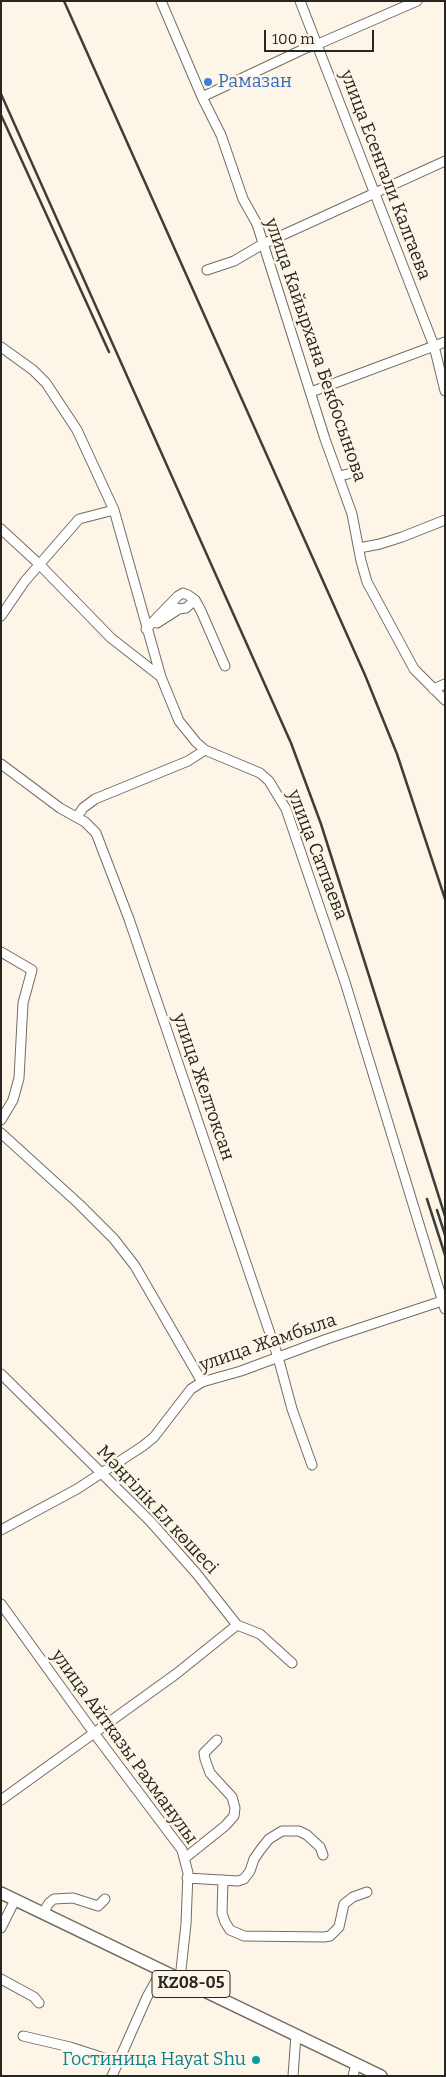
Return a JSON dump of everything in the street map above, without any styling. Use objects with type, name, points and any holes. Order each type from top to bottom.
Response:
[{"type":"main road","name":"KZ08-05","points":[[1,1893],[381,2076]]},
{"type":"street","name":"улица Кайырхана Бекбосынова","points":[[161,1],[202,97],[221,136],[244,199],[257,224],[325,438],[352,514],[367,582],[414,670],[445,700]]},
{"type":"street","name":"улица Есенгали Калгаева","points":[[300,1],[434,346],[445,391]]},
{"type":"street","points":[[202,97],[306,48],[417,1]]},
{"type":"street","points":[[207,270],[234,261],[263,244],[445,160]]},
{"type":"street","points":[[311,392],[445,342]]},
{"type":"street","name":"улица Сатпаева","points":[[1,347],[33,370],[46,383],[65,409],[77,430],[114,510],[161,678],[179,721],[205,750],[260,773],[269,781],[286,809],[345,982],[444,1305]]},
{"type":"street","points":[[340,476],[355,472]]},
{"type":"street","points":[[1,616],[24,581],[78,519],[114,510]]},
{"type":"street","points":[[359,548],[402,537],[445,520]]},
{"type":"street","points":[[1,529],[39,564],[112,638],[161,678]]},
{"type":"street","points":[[146,629],[175,606],[182,593],[195,600],[225,666]]},
{"type":"street","points":[[175,606],[191,605],[195,600]]},
{"type":"street","points":[[433,688],[445,684]]},
{"type":"street","points":[[77,817],[94,799],[188,761],[205,750]]},
{"type":"street","name":"улица Желтоксан","points":[[1,764],[60,808],[77,817],[96,833],[129,919],[278,1357],[292,1409],[312,1466]]},
{"type":"street","points":[[1,952],[32,970],[23,1003],[18,1078],[13,1100],[1,1120]]},
{"type":"street","points":[[1,1133],[79,1204],[114,1239],[135,1266],[202,1382]]},
{"type":"street","name":"улица Жамбыла","points":[[1,1530],[102,1474],[154,1437],[192,1389],[202,1382],[241,1371],[327,1338],[444,1305]]},
{"type":"street","name":"Мәңгілік Ел көшесі","points":[[1,1374],[150,1521],[196,1573],[237,1625]]},
{"type":"street","name":"улица Айтказы Рахманулы","points":[[1,1604],[94,1734],[182,1850],[185,1858],[187,1878],[186,1924],[180,1979]]},
{"type":"street","points":[[1,1800],[176,1674],[237,1625],[260,1634],[292,1663]]},
{"type":"street","points":[[185,1858],[225,1826],[234,1816],[235,1808],[232,1797],[210,1773],[204,1754],[217,1740]]},
{"type":"street","points":[[187,1878],[238,1881],[244,1879],[261,1849],[269,1839],[282,1831],[299,1832],[307,1835],[320,1846],[323,1855]]},
{"type":"street","points":[[223,1880],[222,1913],[225,1922],[230,1930],[244,1936],[330,1936],[339,1927],[344,1904],[353,1897],[367,1892]]},
{"type":"street","points":[[43,1913],[49,1902],[54,1899],[74,1898],[98,1906],[105,1900]]},
{"type":"street","points":[[1,1928],[15,1900]]},
{"type":"street","points":[[112,2076],[147,1997],[162,1970]]},
{"type":"street","points":[[1,1978],[34,1997],[38,2003]]},
{"type":"street","points":[[293,2076],[296,2035]]},
{"type":"street","points":[[23,2036],[118,2060]]},
{"type":"street","points":[[353,2076],[356,2064]]},
{"type":"railway","points":[[64,1],[365,675],[397,754],[445,899]]},
{"type":"railway","points":[[1,94],[291,743],[321,824],[445,1216]]},
{"type":"railway","points":[[1,115],[109,352]]},
{"type":"railway","points":[[427,1199],[445,1255]]},
{"type":"railway","points":[[437,1210],[445,1235]]},
{"type":"place","name":"Рамазан","points":[[208,82]]},
{"type":"place","name":"Гостиница Hayat Shu","points":[[256,2060]]}]
